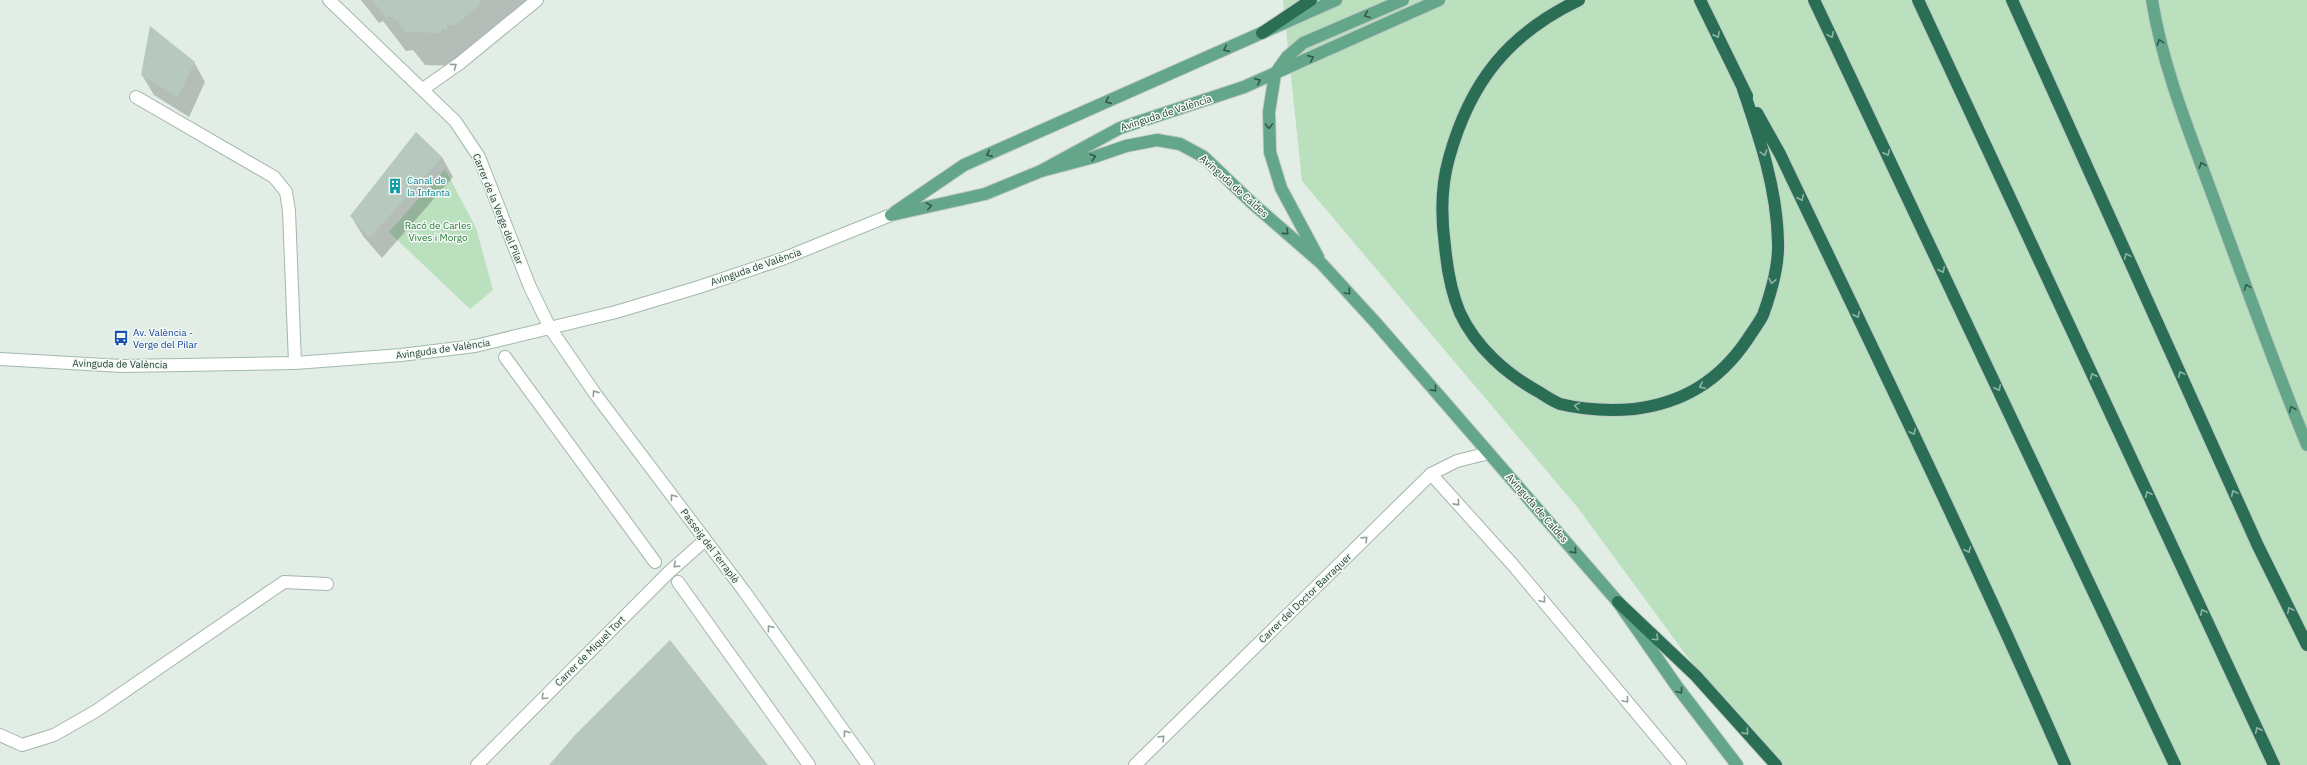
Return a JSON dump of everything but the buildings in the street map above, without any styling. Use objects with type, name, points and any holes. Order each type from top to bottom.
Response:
[{"type":"highway","points":[[1262,33],[1311,0]]},
{"type":"highway","points":[[1579,0],[1530,30],[1503,54],[1474,91],[1456,133],[1446,170],[1442,219],[1448,271],[1460,313],[1484,349],[1515,379],[1558,403],[1607,412],[1659,406],[1707,384],[1737,354],[1762,317],[1772,281],[1778,245],[1775,210],[1767,163],[1743,89]]},
{"type":"highway","points":[[1700,0],[1743,89],[1780,154],[1939,487],[2019,659],[2065,765]]},
{"type":"highway","points":[[1814,0],[2175,765]]},
{"type":"highway","points":[[1918,0],[2274,765]]},
{"type":"highway","points":[[2012,0],[2258,546],[2307,645]]},
{"type":"highway","points":[[1618,602],[1696,676],[1776,765]]},
{"type":"main road","name":"Avinguda de València","points":[[891,214],[964,165],[1336,0]]},
{"type":"main road","name":"Avinguda de Caldes","points":[[1321,263],[1281,188],[1270,152],[1269,112],[1275,74],[1287,57],[1303,43],[1403,0]]},
{"type":"main road","name":"Avinguda de València","points":[[891,214],[985,194],[1041,171],[1120,128],[1244,87],[1439,0]]},
{"type":"main road","points":[[2152,0],[2157,30],[2181,108],[2287,397],[2307,445]]},
{"type":"main road","name":"Avinguda de Caldes","points":[[1041,171],[1094,157],[1126,146],[1157,140],[1180,144],[1204,157],[1252,203],[1321,263],[1376,323],[1618,602],[1678,688],[1737,765]]},
{"type":"street","name":"Carrer de la Verge del Pilar","points":[[329,0],[456,121],[479,157],[530,287],[550,328]]},
{"type":"street","points":[[423,89],[460,63],[537,0]]},
{"type":"street","points":[[136,97],[274,177],[286,192],[289,211],[295,363]]},
{"type":"street","name":"Avinguda de València","points":[[0,359],[122,366],[295,363],[401,355],[475,346],[616,312],[760,266],[891,214]]},
{"type":"street","name":"Passeig del Terraplè","points":[[550,328],[596,396],[705,540],[868,765]]},
{"type":"street","points":[[505,357],[655,562]]},
{"type":"street","name":"Carrer del Doctor Barraquer","points":[[1134,765],[1431,474],[1457,461],[1489,453]]},
{"type":"street","points":[[1431,474],[1513,565],[1680,765]]},
{"type":"street","name":"Carrer de Miquel Tort","points":[[477,765],[668,573],[705,540]]},
{"type":"street","points":[[0,735],[22,745],[54,735],[96,710],[284,582],[327,584]]},
{"type":"street","points":[[678,582],[809,765]]},
{"type":"green space","points":[[1283,0],[2307,0],[2307,765],[1767,765],[1578,508],[1302,181]]},
{"type":"green space","name":"Racó de Carles Vives i Morgo","points":[[445,169],[476,228],[493,290],[470,309],[389,232]]},
{"type":"place","name":"Canal de la Infanta","points":[[395,186]]},
{"type":"place","name":"Av. València - Verge del Pilar","points":[[121,338]]}]
